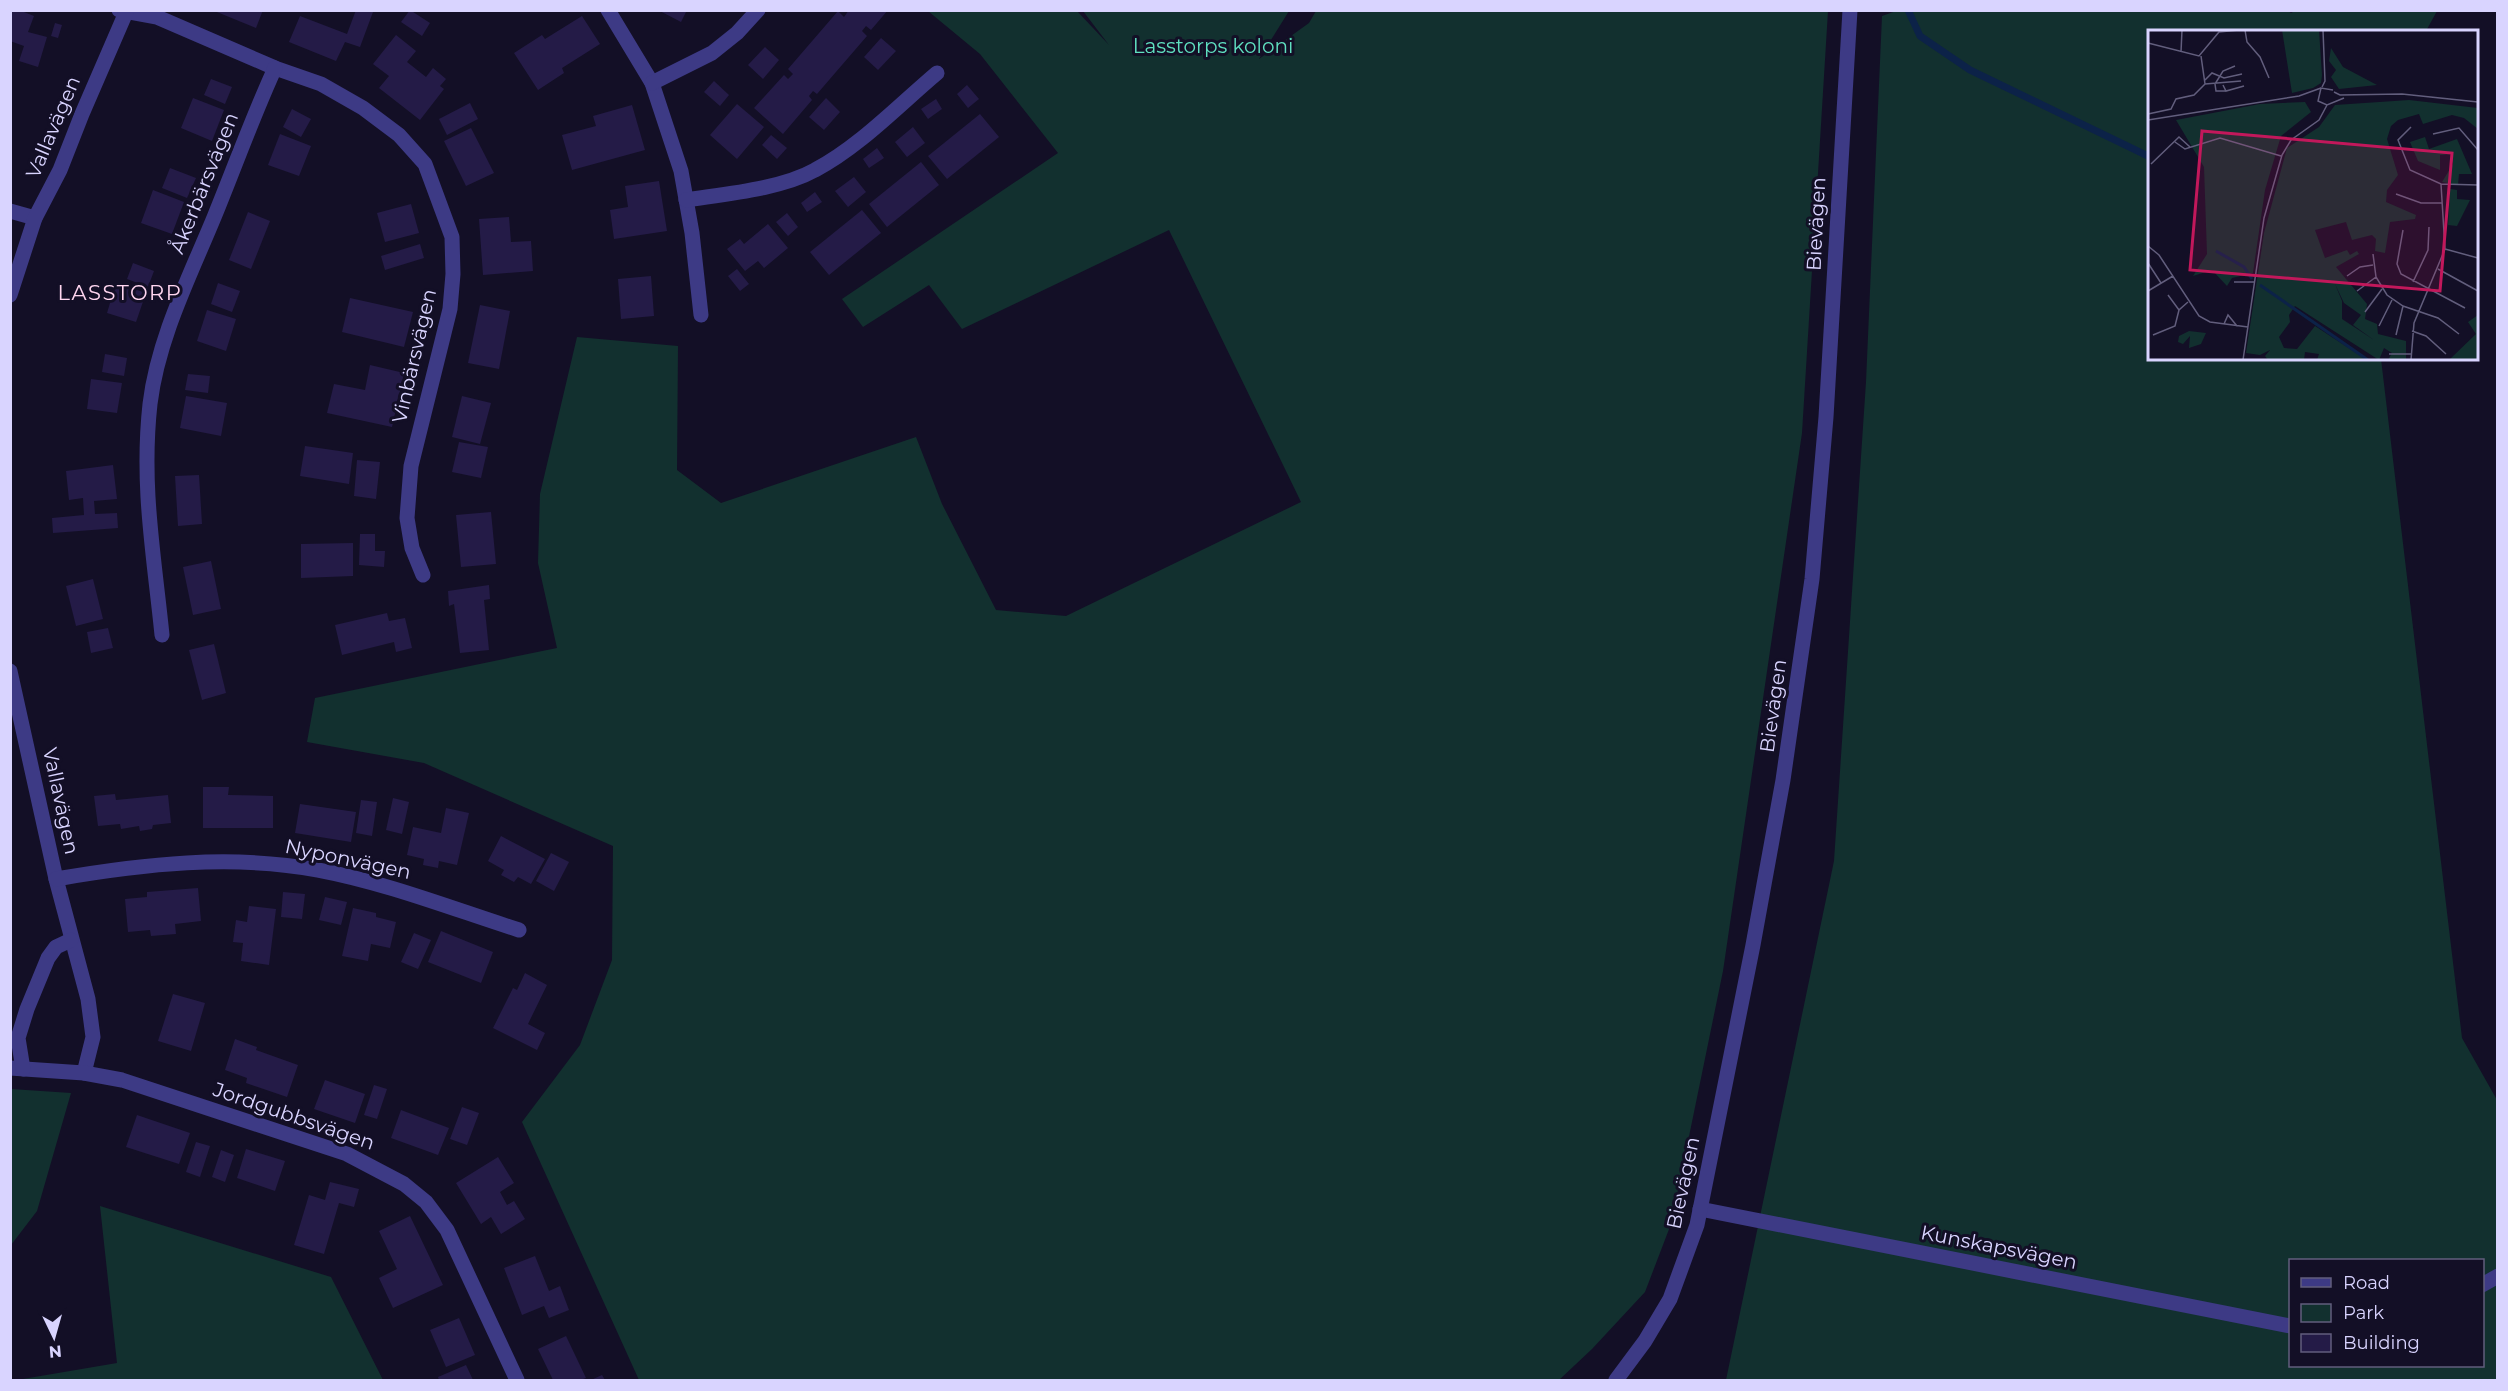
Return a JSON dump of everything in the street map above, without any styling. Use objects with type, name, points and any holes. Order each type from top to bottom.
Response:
[{"type":"street","points":[[608,10],[652,83],[681,171],[701,315]]},
{"type":"street","points":[[652,83],[712,53],[758,10]]},
{"type":"street","name":"Bievägen","points":[[1616,1380],[1645,1341],[1670,1299],[1690,1249],[1753,945],[1783,780],[1812,579],[1825,423],[1850,10]]},
{"type":"street","name":"Vinbärsvägen","points":[[124,11],[158,17],[275,68],[321,84],[363,108],[399,135],[426,164],[453,237],[453,274],[450,309],[411,466],[407,518],[412,548],[423,575]]},
{"type":"street","name":"Vallavägen","points":[[10,295],[35,218],[60,170],[124,11]]},
{"type":"street","name":"Åkerbärsvägen","points":[[162,635],[147,507],[146,472],[150,403],[158,366],[185,285],[275,68]]},
{"type":"street","points":[[686,200],[747,190],[815,171],[866,134],[937,72]]},
{"type":"street","points":[[10,211],[35,218]]},
{"type":"street","name":"Vallavägen","points":[[10,671],[56,879],[88,999],[93,1037],[84,1072]]},
{"type":"street","name":"Nyponvägen","points":[[56,879],[177,862],[269,864],[318,870],[374,883],[430,899],[519,930]]},
{"type":"street","points":[[17,1068],[18,1038],[48,958],[56,947],[71,940]]},
{"type":"street","name":"Jordgubbsvägen","points":[[17,1068],[84,1072],[123,1080],[346,1154],[404,1184],[426,1202],[447,1230],[517,1380]]},
{"type":"street","name":"Kunskapsvägen","points":[[1700,1209],[2289,1326]]},
{"type":"street","points":[[2484,1284],[2498,1276]]},
{"type":"green space","points":[[1899,10],[2287,10],[2291,13],[2297,10],[2437,11],[2427,30],[2148,30],[2148,360],[2381,360],[2462,1038],[2497,1100],[2497,1380],[1726,1380],[1834,861],[1866,382],[1882,16]]},
{"type":"green space","name":"Lasstorps koloni","points":[[928,11],[1077,11],[1109,45],[1083,11],[1289,11],[1259,59],[1309,23],[1316,11],[1828,11],[1802,433],[1723,971],[1671,1224],[1645,1292],[1592,1349],[1559,1380],[639,1380],[522,1122],[580,1045],[612,960],[613,846],[424,763],[307,742],[315,698],[557,648],[538,563],[540,494],[577,337],[678,346],[677,470],[721,503],[916,437],[942,504],[996,610],[1066,616],[1301,502],[1169,230],[962,329],[929,285],[863,327],[842,299],[1058,153],[980,54]]},
{"type":"green space","points":[[11,1089],[71,1093],[37,1211],[11,1245]]},
{"type":"green space","points":[[100,1206],[331,1277],[383,1380],[17,1380],[117,1363]]},
{"type":"building","points":[[10,10],[19,10],[34,16],[28,32],[47,37],[38,67],[19,61],[24,46],[10,41]]},
{"type":"building","points":[[212,10],[263,10],[256,28]]},
{"type":"building","points":[[356,10],[373,12],[360,47],[345,42],[336,61],[289,42],[300,16],[347,34]]},
{"type":"building","points":[[410,10],[430,23],[422,36],[401,22]]},
{"type":"building","points":[[658,10],[687,10],[681,22]]},
{"type":"building","points":[[849,10],[888,10],[871,30],[866,26],[862,31],[867,36],[817,94],[813,91],[809,96],[812,100],[783,134],[754,108],[784,75],[788,79],[793,74],[788,69],[838,11],[844,17]]},
{"type":"building","points":[[582,16],[600,44],[562,68],[564,73],[538,90],[514,53],[542,35],[545,39]]},
{"type":"building","points":[[55,23],[62,25],[58,38],[51,36]]},
{"type":"building","points":[[396,35],[416,51],[407,62],[426,77],[433,68],[446,79],[440,86],[444,89],[420,120],[379,88],[389,76],[373,64]]},
{"type":"building","points":[[881,38],[896,51],[878,70],[864,57]]},
{"type":"building","points":[[765,47],[779,60],[763,79],[748,65]]},
{"type":"building","points":[[211,79],[232,87],[225,104],[204,95]]},
{"type":"building","points":[[714,81],[729,95],[720,106],[704,92]]},
{"type":"building","points":[[967,85],[979,99],[968,108],[957,94]]},
{"type":"building","points":[[193,98],[224,110],[212,141],[181,128]]},
{"type":"building","points":[[826,98],[840,112],[824,130],[809,117]]},
{"type":"building","points":[[936,99],[942,109],[928,119],[921,109]]},
{"type":"building","points":[[470,103],[478,119],[447,135],[439,119]]},
{"type":"building","points":[[737,104],[764,127],[737,159],[710,135]]},
{"type":"building","points":[[632,105],[645,150],[572,170],[562,135],[596,126],[593,116]]},
{"type":"building","points":[[292,109],[311,119],[301,137],[283,127]]},
{"type":"building","points":[[980,114],[999,137],[947,179],[928,156]]},
{"type":"building","points":[[913,127],[925,143],[907,157],[895,142]]},
{"type":"building","points":[[471,128],[494,173],[466,186],[444,141]]},
{"type":"building","points":[[280,134],[311,146],[299,176],[268,165]]},
{"type":"building","points":[[771,135],[787,148],[777,159],[762,145]]},
{"type":"building","points":[[877,148],[884,158],[869,168],[863,159]]},
{"type":"building","points":[[921,162],[939,185],[887,227],[869,204]]},
{"type":"building","points":[[170,168],[196,178],[187,198],[162,188]]},
{"type":"building","points":[[854,177],[866,192],[848,207],[835,191]]},
{"type":"building","points":[[659,181],[667,231],[614,239],[610,210],[628,207],[625,186]]},
{"type":"building","points":[[153,190],[184,202],[172,234],[141,223]]},
{"type":"building","points":[[815,192],[822,202],[807,212],[801,203]]},
{"type":"building","points":[[411,204],[419,233],[385,242],[377,213]]},
{"type":"building","points":[[862,210],[881,233],[829,275],[810,252]]},
{"type":"building","points":[[248,212],[270,221],[251,269],[229,260]]},
{"type":"building","points":[[787,213],[798,227],[788,236],[776,222]]},
{"type":"building","points":[[509,217],[511,242],[531,241],[533,271],[483,275],[479,219]]},
{"type":"building","points":[[768,224],[788,248],[764,268],[758,261],[745,271],[727,249],[740,239],[744,244]]},
{"type":"building","points":[[420,244],[424,258],[385,270],[381,256]]},
{"type":"building","points":[[133,263],[154,271],[148,287],[127,279]]},
{"type":"building","points":[[737,269],[749,284],[740,291],[728,276]]},
{"type":"building","points":[[651,276],[654,316],[621,319],[618,279]]},
{"type":"building","points":[[116,283],[146,293],[136,322],[107,313]]},
{"type":"building","points":[[218,283],[240,291],[232,312],[211,304]]},
{"type":"building","points":[[350,298],[413,312],[404,347],[342,332]]},
{"type":"building","points":[[480,305],[510,311],[499,369],[468,363]]},
{"type":"building","points":[[207,310],[236,319],[226,351],[197,341]]},
{"type":"building","points":[[105,354],[127,358],[124,376],[102,372]]},
{"type":"building","points":[[370,365],[404,373],[392,427],[327,413],[334,384],[365,390]]},
{"type":"building","points":[[188,374],[210,376],[208,393],[185,390]]},
{"type":"building","points":[[91,379],[122,383],[117,413],[87,409]]},
{"type":"building","points":[[186,396],[227,403],[221,436],[180,428]]},
{"type":"building","points":[[462,396],[491,403],[480,444],[452,437]]},
{"type":"building","points":[[459,442],[488,447],[481,478],[452,472]]},
{"type":"building","points":[[305,446],[353,453],[349,484],[300,476]]},
{"type":"building","points":[[357,460],[380,462],[376,499],[354,496]]},
{"type":"building","points":[[113,465],[117,499],[94,501],[95,514],[117,513],[118,528],[53,533],[52,518],[84,515],[83,498],[69,500],[66,471]]},
{"type":"building","points":[[199,475],[202,524],[178,526],[175,476]]},
{"type":"building","points":[[491,512],[496,564],[461,567],[456,515]]},
{"type":"building","points":[[360,534],[375,534],[375,551],[385,551],[384,567],[359,565]]},
{"type":"building","points":[[353,543],[353,576],[301,578],[301,544]]},
{"type":"building","points":[[211,561],[221,609],[193,615],[183,567]]},
{"type":"building","points":[[93,579],[103,619],[76,626],[66,586]]},
{"type":"building","points":[[489,585],[490,599],[484,600],[489,650],[460,653],[454,604],[449,606],[448,591]]},
{"type":"building","points":[[387,613],[389,621],[405,618],[412,648],[396,652],[394,642],[342,655],[335,625]]},
{"type":"building","points":[[108,628],[113,648],[91,653],[87,632]]},
{"type":"building","points":[[214,644],[226,693],[202,700],[189,650]]},
{"type":"building","points":[[203,787],[229,787],[228,795],[273,796],[273,828],[203,828]]},
{"type":"building","points":[[115,794],[116,800],[168,795],[171,823],[153,825],[152,829],[140,831],[139,826],[121,829],[120,824],[98,826],[94,796]]},
{"type":"building","points":[[393,798],[409,802],[402,834],[386,830]]},
{"type":"building","points":[[361,800],[377,802],[372,836],[356,833]]},
{"type":"building","points":[[300,804],[356,812],[351,842],[295,833]]},
{"type":"building","points":[[446,808],[469,813],[457,865],[439,861],[438,868],[423,865],[424,859],[407,855],[413,827],[441,833]]},
{"type":"building","points":[[501,836],[545,859],[531,884],[518,877],[514,882],[501,875],[504,870],[488,861]]},
{"type":"building","points":[[551,853],[569,862],[554,891],[536,881]]},
{"type":"building","points":[[198,888],[201,921],[175,924],[176,934],[151,936],[150,930],[128,932],[125,899],[147,897],[147,892]]},
{"type":"building","points":[[283,892],[305,894],[302,919],[281,917]]},
{"type":"building","points":[[325,897],[347,902],[341,925],[319,920]]},
{"type":"building","points":[[249,906],[276,909],[269,965],[241,961],[243,943],[233,942],[236,920],[247,922]]},
{"type":"building","points":[[353,908],[376,913],[376,917],[396,922],[390,948],[371,944],[368,961],[342,956]]},
{"type":"building","points":[[441,931],[493,952],[481,983],[428,962]]},
{"type":"building","points":[[414,933],[431,940],[418,969],[401,962]]},
{"type":"building","points":[[525,973],[547,985],[528,1024],[545,1033],[537,1050],[493,1028],[513,988],[517,990]]},
{"type":"building","points":[[173,994],[205,1003],[191,1051],[158,1041]]},
{"type":"building","points":[[235,1039],[257,1047],[256,1050],[298,1065],[287,1097],[246,1083],[247,1078],[225,1070]]},
{"type":"building","points":[[325,1080],[365,1094],[355,1123],[314,1109]]},
{"type":"building","points":[[374,1085],[387,1089],[377,1119],[364,1115]]},
{"type":"building","points":[[462,1107],[479,1113],[467,1145],[450,1139]]},
{"type":"building","points":[[401,1110],[449,1128],[438,1155],[391,1138]]},
{"type":"building","points":[[137,1115],[190,1133],[179,1164],[126,1147]]},
{"type":"building","points":[[196,1142],[210,1146],[200,1177],[186,1172]]},
{"type":"building","points":[[246,1149],[285,1161],[275,1191],[237,1178]]},
{"type":"building","points":[[221,1150],[234,1155],[225,1182],[212,1177]]},
{"type":"building","points":[[498,1157],[514,1183],[500,1192],[507,1205],[514,1201],[525,1219],[501,1234],[491,1217],[481,1224],[456,1183]]},
{"type":"building","points":[[330,1182],[359,1189],[354,1207],[339,1203],[324,1254],[294,1245],[309,1195],[325,1200]]},
{"type":"building","points":[[410,1216],[443,1285],[393,1308],[379,1278],[397,1269],[379,1231]]},
{"type":"building","points":[[535,1256],[549,1291],[560,1286],[569,1310],[549,1318],[544,1306],[522,1315],[504,1268]]},
{"type":"building","points":[[459,1318],[475,1355],[446,1367],[430,1330]]},
{"type":"building","points":[[566,1336],[586,1378],[553,1380],[538,1349]]},
{"type":"building","points":[[466,1365],[473,1380],[439,1380],[438,1377]]},
{"type":"building","points":[[602,1375],[605,1380],[591,1380]]},
{"type":"waterway","points":[[1908,10],[1920,36],[1970,70],[2148,156]]},
{"type":"district","name":"LASSTORP","points":[[120,292]]}]
